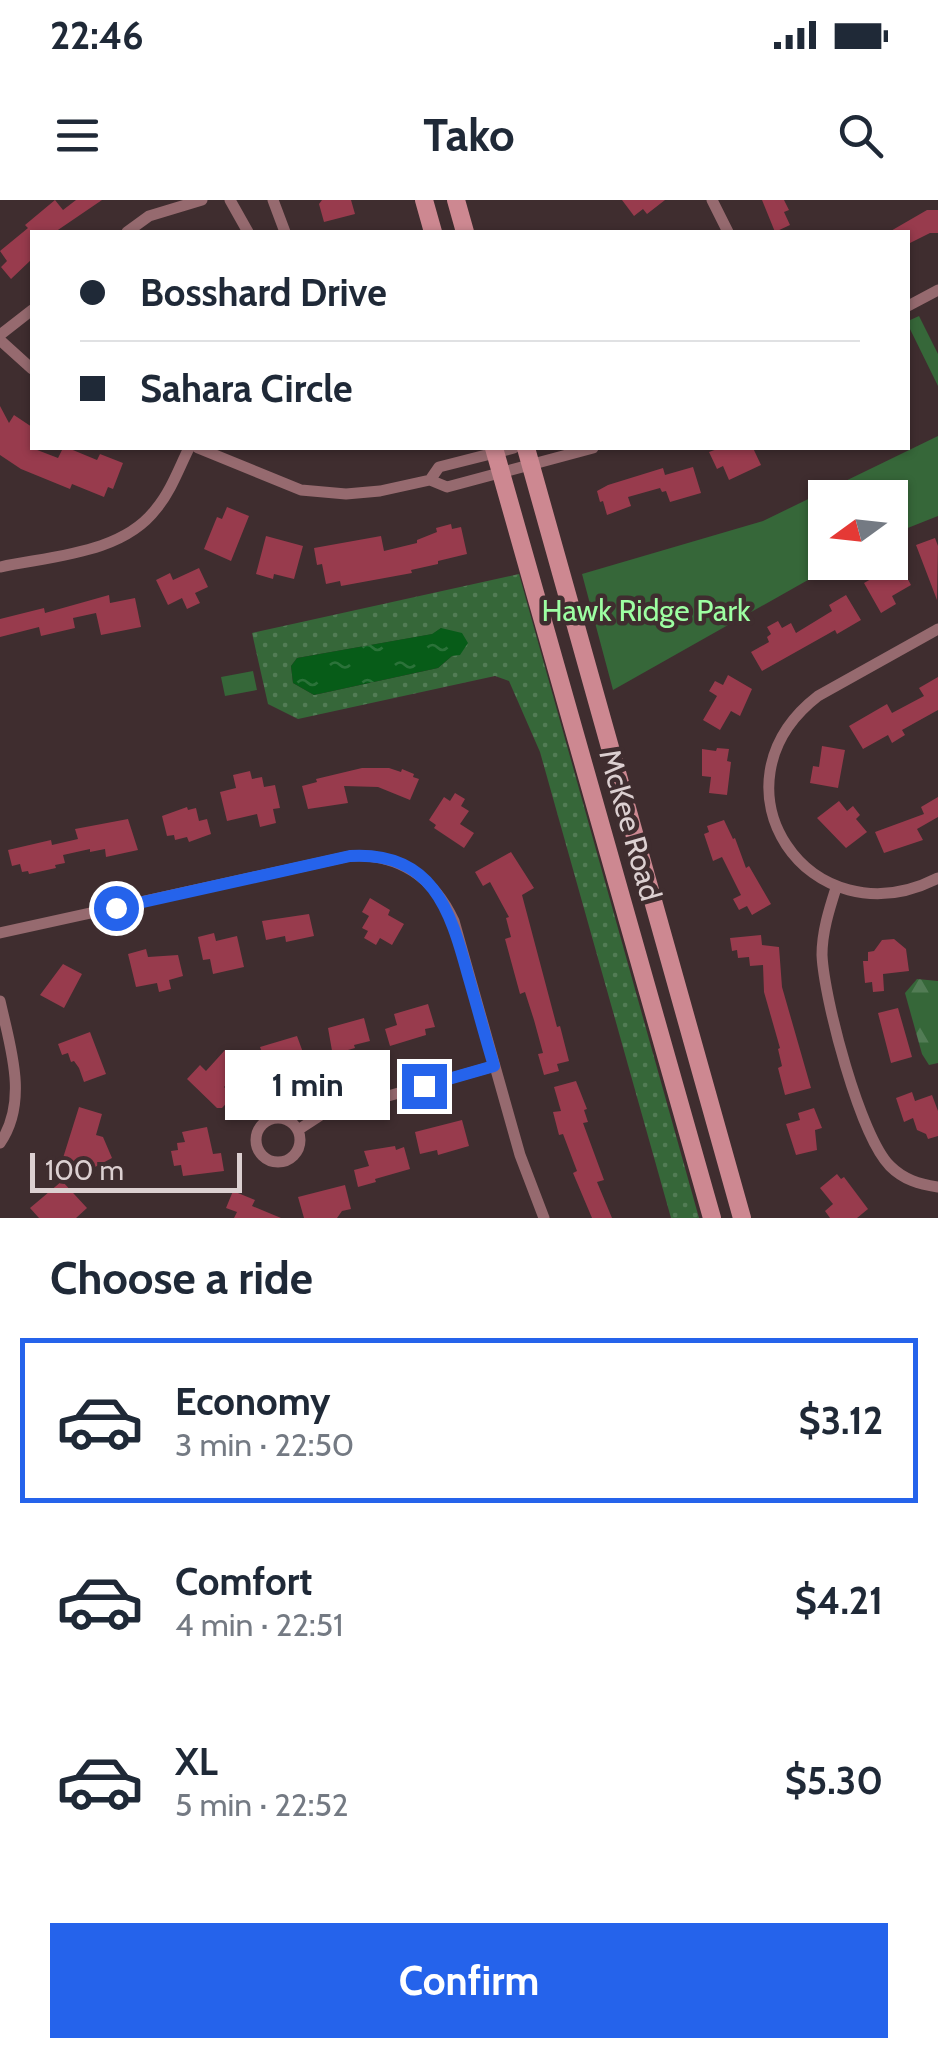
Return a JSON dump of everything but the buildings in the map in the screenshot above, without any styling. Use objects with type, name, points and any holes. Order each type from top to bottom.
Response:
[{"type":"main road","points":[[424,200],[432,230]]},
{"type":"main road","points":[[456,200],[464,230]]},
{"type":"main road","name":"McKee Road","points":[[501,450],[502,473],[712,1218]]},
{"type":"main road","name":"McKee Road","points":[[528,457],[742,1218]]},
{"type":"street","points":[[130,230],[149,216],[202,200]]},
{"type":"street","points":[[230,200],[247,230]]},
{"type":"street","points":[[273,200],[284,230]]},
{"type":"street","points":[[712,200],[727,230]]},
{"type":"street","points":[[910,305],[938,290]]},
{"type":"street","points":[[30,312],[0,337],[30,367]]},
{"type":"street","points":[[0,567],[124,536],[156,510],[188,450]]},
{"type":"street","points":[[203,450],[301,490],[346,494],[380,492],[430,480],[447,488],[502,473],[528,457],[578,450]]},
{"type":"street","points":[[430,480],[440,467],[498,450]]},
{"type":"street","points":[[938,629],[818,696],[792,719],[778,744],[768,790],[777,831],[799,862],[836,888],[882,896],[901,894],[938,878]]},
{"type":"street","points":[[0,933],[350,856],[378,857],[400,864],[422,876],[447,906],[520,1155],[544,1218]]},
{"type":"street","points":[[836,888],[824,924],[822,956],[832,1009],[867,1132],[891,1167],[919,1184],[938,1186]]},
{"type":"street","points":[[0,1001],[16,1070],[14,1108],[0,1143]]},
{"type":"street","points":[[298,1130],[321,1115],[494,1066]]},
{"type":"green space","points":[[919,316],[938,354],[938,386],[910,329],[910,320]]},
{"type":"green space","name":"Hawk Ridge Park","points":[[938,436],[938,516],[908,528],[908,480],[847,480]]},
{"type":"green space","name":"Hawk Ridge Park","points":[[808,499],[808,580],[613,690],[582,574],[763,521]]},
{"type":"green space","points":[[519,574],[699,1218],[671,1218],[540,752],[509,681],[495,676],[298,719],[268,704],[252,633]],"holes":[[[441,628],[452,656],[438,668],[314,695],[293,683],[291,666],[297,658],[433,634]]]},
{"type":"green space","points":[[253,671],[257,690],[225,696],[221,677]]},
{"type":"green space","points":[[917,979],[938,981],[938,1063],[929,1065],[922,1054],[905,993]]},
{"type":"water","points":[[441,628],[462,633],[468,643],[460,655],[452,656],[438,668],[314,695],[293,683],[291,666],[297,658],[432,634]]},
{"type":"route","points":[[116,908],[350,856],[378,857],[422,876],[436,889],[454,922],[494,1066],[424,1086]]}]
